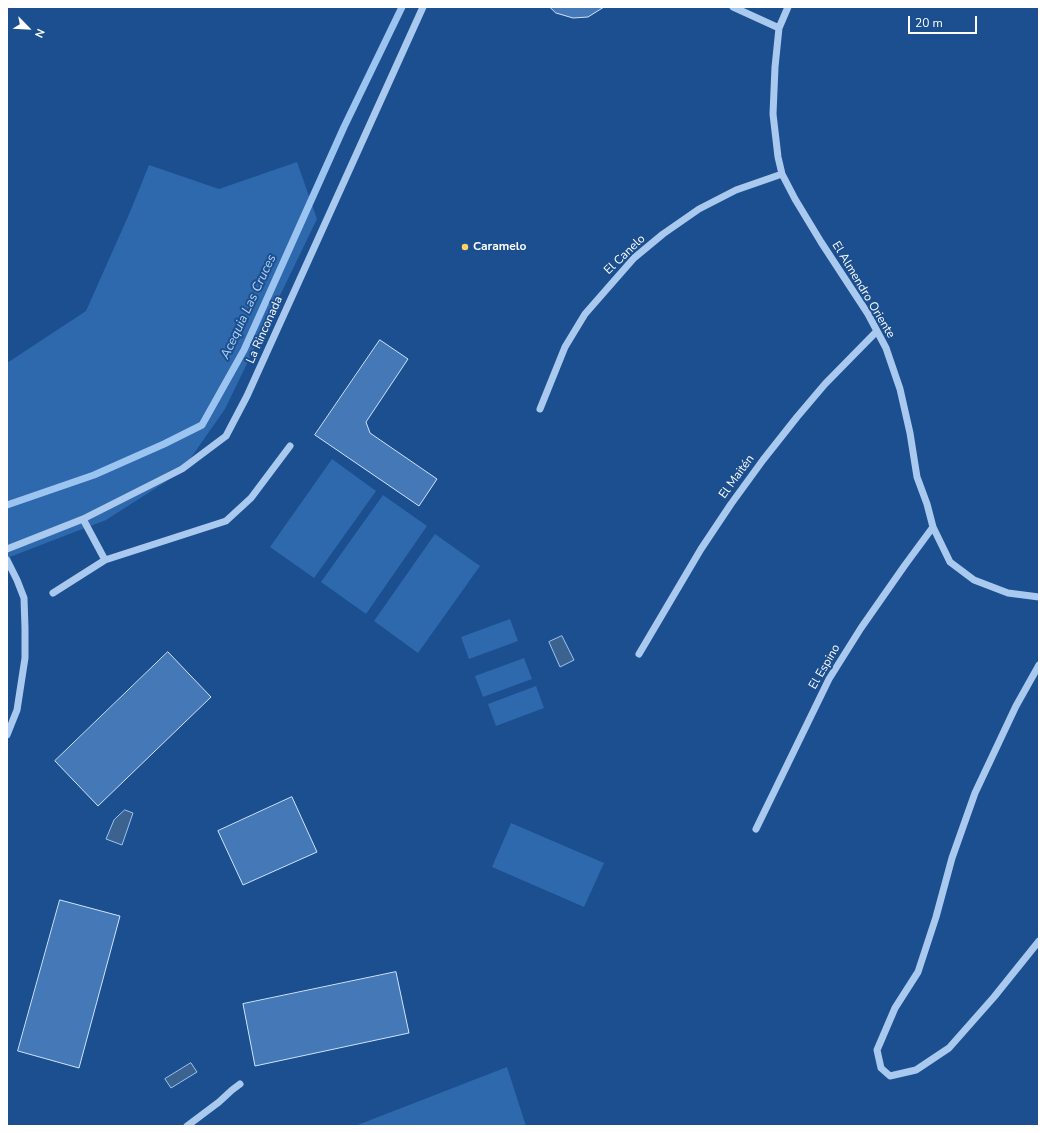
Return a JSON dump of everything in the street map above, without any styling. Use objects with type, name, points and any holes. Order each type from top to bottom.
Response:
[{"type":"street","name":"La Rinconada","points":[[7,549],[83,519],[182,469],[226,436],[247,396],[423,7]]},
{"type":"street","points":[[733,7],[779,28]]},
{"type":"street","name":"El Almendro Oriente","points":[[788,7],[779,28],[775,67],[773,114],[778,157],[782,174],[821,242],[868,314],[886,348],[900,389],[910,433],[917,477],[927,504],[933,527],[950,562],[974,580],[1008,593],[1039,597]]},
{"type":"street","name":"El Canelo","points":[[540,410],[565,347],[585,314],[634,258],[663,234],[699,209],[736,190],[782,174]]},
{"type":"street","name":"El Maitén","points":[[639,654],[701,549],[763,460],[825,384],[877,331]]},
{"type":"street","points":[[53,593],[105,560],[226,521],[251,498],[290,446]]},
{"type":"street","points":[[83,519],[105,560]]},
{"type":"street","name":"El Espino","points":[[756,829],[829,679],[865,622],[933,527]]},
{"type":"street","points":[[7,560],[24,598],[25,628],[24,658],[17,710],[7,735]]},
{"type":"street","points":[[1039,665],[1016,706],[975,793],[952,858],[936,917],[918,972],[895,1008],[877,1050],[881,1068],[890,1076],[916,1070],[949,1048],[994,997],[1039,941]]},
{"type":"street","points":[[187,1126],[240,1084]]},
{"type":"shaded area","points":[[297,162],[317,219],[225,409],[181,472],[106,520],[7,558],[7,363],[86,311],[149,165],[219,189]]},
{"type":"shaded area","points":[[332,459],[376,491],[314,578],[270,547]]},
{"type":"shaded area","points":[[383,495],[427,526],[366,614],[321,582]]},
{"type":"shaded area","points":[[435,534],[480,566],[418,653],[374,621]]},
{"type":"shaded area","points":[[510,619],[518,641],[469,659],[461,637]]},
{"type":"shaded area","points":[[562,636],[574,660],[560,667],[549,642]]},
{"type":"shaded area","points":[[524,658],[532,679],[483,697],[475,676]]},
{"type":"shaded area","points":[[536,686],[544,708],[496,726],[488,704]]},
{"type":"shaded area","points":[[125,810],[133,813],[122,845],[106,839],[114,820]]},
{"type":"shaded area","points":[[511,823],[604,863],[584,907],[492,867]]},
{"type":"shaded area","points":[[191,1063],[197,1072],[171,1088],[165,1079]]},
{"type":"shaded area","points":[[507,1067],[526,1126],[355,1126]]},
{"type":"building","points":[[550,7],[604,7],[588,17],[573,18],[556,13]]},
{"type":"building","points":[[380,340],[408,359],[366,422],[370,433],[437,479],[419,506],[315,435]]},
{"type":"building","points":[[168,652],[211,697],[98,806],[55,761]]},
{"type":"building","points":[[292,797],[317,852],[243,885],[218,831]]},
{"type":"building","points":[[60,900],[120,916],[79,1068],[18,1051]]},
{"type":"building","points":[[396,972],[409,1033],[255,1066],[243,1004]]},
{"type":"waterway","name":"Acequia Las Cruces","points":[[7,505],[94,475],[164,444],[202,425],[244,350],[344,127],[402,7]]},
{"type":"place","name":"Caramelo","points":[[465,247]]}]
